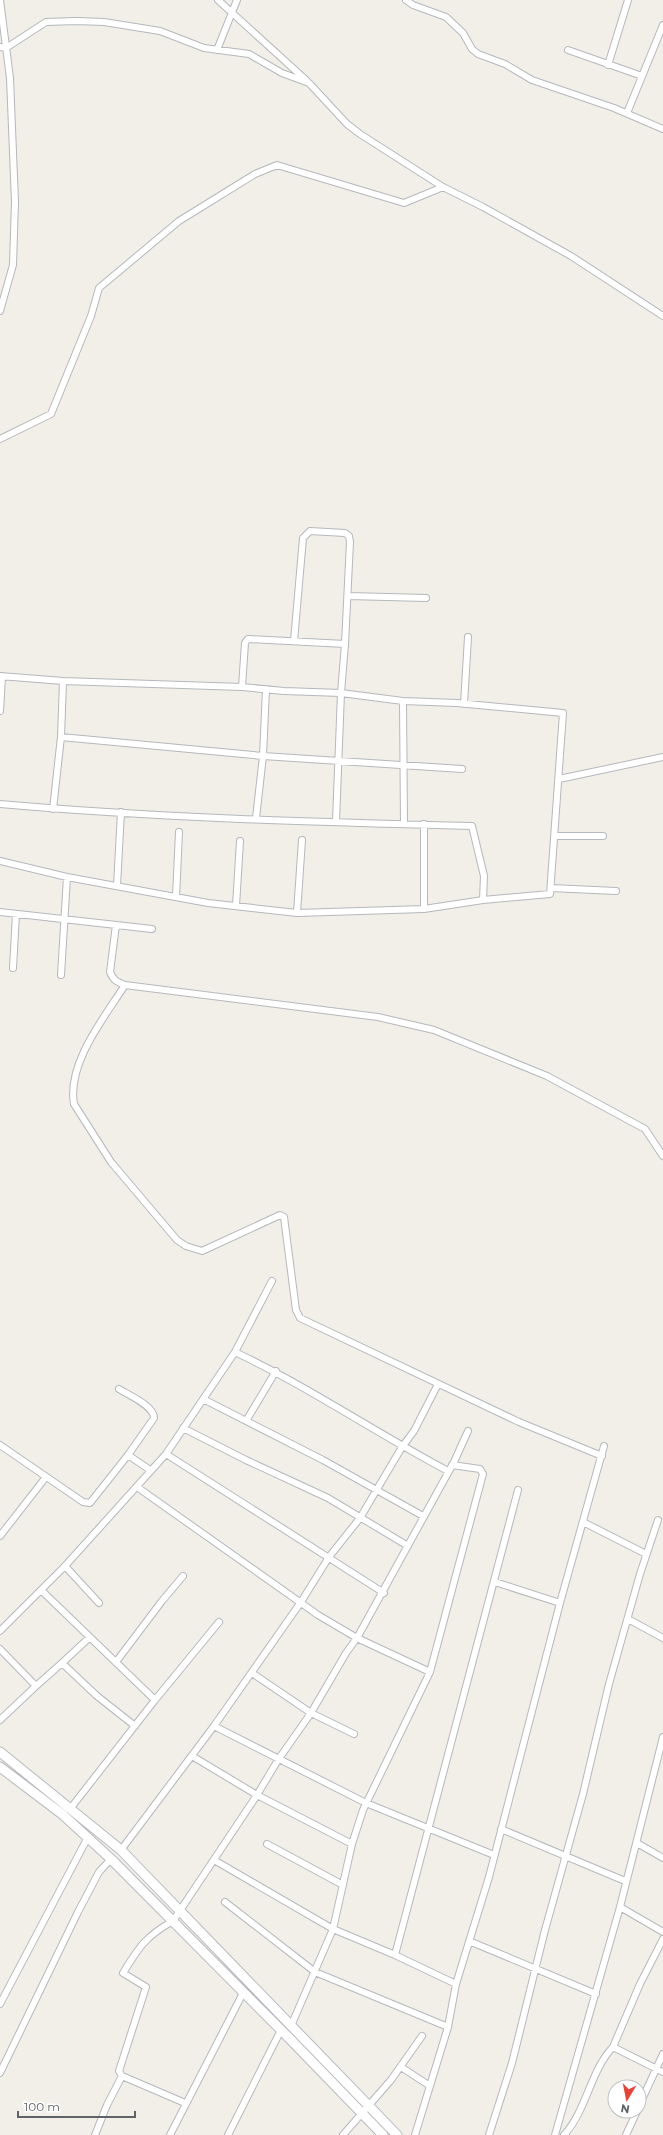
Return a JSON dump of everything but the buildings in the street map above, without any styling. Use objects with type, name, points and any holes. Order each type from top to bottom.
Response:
[{"type":"main road","points":[[0,1752],[121,1850],[397,2135]]},
{"type":"main road","points":[[0,1767],[62,1814],[111,1859],[174,1921],[383,2135]]},
{"type":"street","points":[[0,0],[3,48],[10,78],[15,202],[13,265],[0,311]]},
{"type":"street","points":[[218,0],[309,83],[356,131],[443,188],[483,207],[571,256],[663,316]]},
{"type":"street","points":[[217,50],[237,0]]},
{"type":"street","points":[[406,0],[413,5],[446,17],[463,32],[472,49],[478,54],[516,69],[532,80],[572,92],[663,128]]},
{"type":"street","points":[[608,65],[628,0]]},
{"type":"street","points":[[3,48],[37,27],[55,20],[104,22],[160,31],[204,48],[249,54],[282,72],[309,83]]},
{"type":"street","points":[[627,114],[663,25]]},
{"type":"street","points":[[568,50],[642,76]]},
{"type":"street","points":[[0,439],[51,414],[91,316],[99,288],[179,221],[255,174],[277,165],[404,204],[443,188]]},
{"type":"street","points":[[294,641],[303,538],[310,531],[345,533],[349,536],[350,542],[345,644],[340,693],[336,821]]},
{"type":"street","points":[[348,596],[426,598]]},
{"type":"street","points":[[464,704],[468,637]]},
{"type":"street","points":[[242,686],[245,643],[248,639],[345,644]]},
{"type":"street","points":[[0,711],[1,676],[63,681],[242,686],[266,689],[340,693],[403,701],[464,704],[563,713],[550,894],[483,900],[424,909],[297,913],[176,897],[67,876],[0,861]]},
{"type":"street","points":[[53,809],[61,737],[63,681]]},
{"type":"street","points":[[256,818],[263,756],[266,689]]},
{"type":"street","points":[[403,701],[404,824]]},
{"type":"street","points":[[61,737],[263,756],[462,769]]},
{"type":"street","points":[[559,779],[663,757]]},
{"type":"street","points":[[0,804],[53,809],[472,826],[484,876],[483,900]]},
{"type":"street","points":[[116,886],[120,812]]},
{"type":"street","points":[[424,824],[424,909]]},
{"type":"street","points":[[176,897],[179,832]]},
{"type":"street","points":[[555,836],[603,836]]},
{"type":"street","points":[[297,913],[302,840]]},
{"type":"street","points":[[236,906],[240,841]]},
{"type":"street","points":[[61,975],[67,876]]},
{"type":"street","points":[[551,888],[616,891]]},
{"type":"street","points":[[0,912],[152,929]]},
{"type":"street","points":[[13,968],[16,914]]},
{"type":"street","points":[[116,925],[110,972],[112,978],[125,985],[378,1017],[434,1030],[547,1076],[645,1129],[663,1156]]},
{"type":"street","points":[[125,985],[84,1051],[75,1081],[73,1095],[74,1104],[111,1162],[178,1240],[194,1250],[202,1251],[280,1214],[284,1217],[296,1310],[300,1318],[519,1422],[602,1456]]},
{"type":"street","points":[[0,1631],[65,1566],[166,1454],[235,1352],[272,1281]]},
{"type":"street","points":[[235,1352],[276,1371],[329,1401],[402,1447],[448,1471]]},
{"type":"street","points":[[246,1421],[276,1371]]},
{"type":"street","points":[[121,1850],[214,1726],[301,1602],[329,1557],[360,1518],[402,1447],[425,1412],[438,1384]]},
{"type":"street","points":[[0,1446],[83,1502],[90,1503],[128,1456],[154,1418],[154,1413],[150,1408],[119,1389]]},
{"type":"street","points":[[203,1399],[323,1460],[424,1516]]},
{"type":"street","points":[[183,1428],[246,1460],[328,1498],[408,1546]]},
{"type":"street","points":[[185,2103],[122,2076],[119,2071],[119,2067],[146,1987],[123,1973],[138,1948],[154,1931],[174,1921],[179,1911],[311,1712],[346,1653],[358,1638],[384,1593],[452,1465],[468,1431]]},
{"type":"street","points":[[415,2135],[448,2027],[456,1984],[494,1855],[560,1603],[604,1446]]},
{"type":"street","points":[[166,1454],[384,1593]]},
{"type":"street","points":[[128,1456],[150,1470]]},
{"type":"street","points":[[291,2026],[334,1929],[352,1844],[366,1803],[430,1672],[483,1474],[480,1469],[452,1465]]},
{"type":"street","points":[[0,1536],[46,1477]]},
{"type":"street","points":[[137,1487],[318,1615],[358,1638],[430,1672]]},
{"type":"street","points":[[395,1955],[495,1582],[518,1490]]},
{"type":"street","points":[[489,2135],[512,2063],[535,1970],[583,1794],[609,1684],[646,1554],[658,1520]]},
{"type":"street","points":[[583,1522],[646,1554]]},
{"type":"street","points":[[65,1566],[99,1603]]},
{"type":"street","points":[[116,1662],[162,1601],[183,1576]]},
{"type":"street","points":[[495,1582],[560,1603]]},
{"type":"street","points":[[41,1590],[155,1700]]},
{"type":"street","points":[[628,1619],[663,1638]]},
{"type":"street","points":[[70,1809],[155,1700],[219,1622]]},
{"type":"street","points":[[0,1720],[90,1637]]},
{"type":"street","points":[[0,1649],[36,1686]]},
{"type":"street","points":[[62,1663],[97,1696],[135,1726]]},
{"type":"street","points":[[252,1673],[311,1712],[354,1734]]},
{"type":"street","points":[[214,1726],[278,1760],[366,1803],[494,1855]]},
{"type":"street","points":[[555,2135],[620,1907],[625,1881],[637,1843],[663,1737]]},
{"type":"street","points":[[192,1756],[257,1795],[352,1844]]},
{"type":"street","points":[[501,1829],[625,1881]]},
{"type":"street","points":[[0,2004],[88,1837]]},
{"type":"street","points":[[637,1843],[663,1858]]},
{"type":"street","points":[[267,1844],[343,1885]]},
{"type":"street","points":[[0,2073],[78,1912],[99,1872],[111,1859]]},
{"type":"street","points":[[214,1860],[334,1929],[395,1955],[456,1984]]},
{"type":"street","points":[[225,1902],[315,1972],[448,2027]]},
{"type":"street","points":[[620,1907],[663,1932]]},
{"type":"street","points":[[565,2135],[574,2123],[603,2058],[614,2047],[640,1984],[663,1939]]},
{"type":"street","points":[[469,1941],[535,1970],[596,1994]]},
{"type":"street","points":[[170,2135],[243,1992]]},
{"type":"street","points":[[228,2135],[281,2030]]},
{"type":"street","points":[[343,2135],[401,2067],[422,2036]]},
{"type":"street","points":[[614,2047],[663,2072]]},
{"type":"street","points":[[647,2089],[663,2054]]},
{"type":"street","points":[[401,2067],[430,2086]]},
{"type":"street","points":[[95,2135],[107,2105],[122,2076]]},
{"type":"street","points":[[626,2135],[633,2119]]}]
